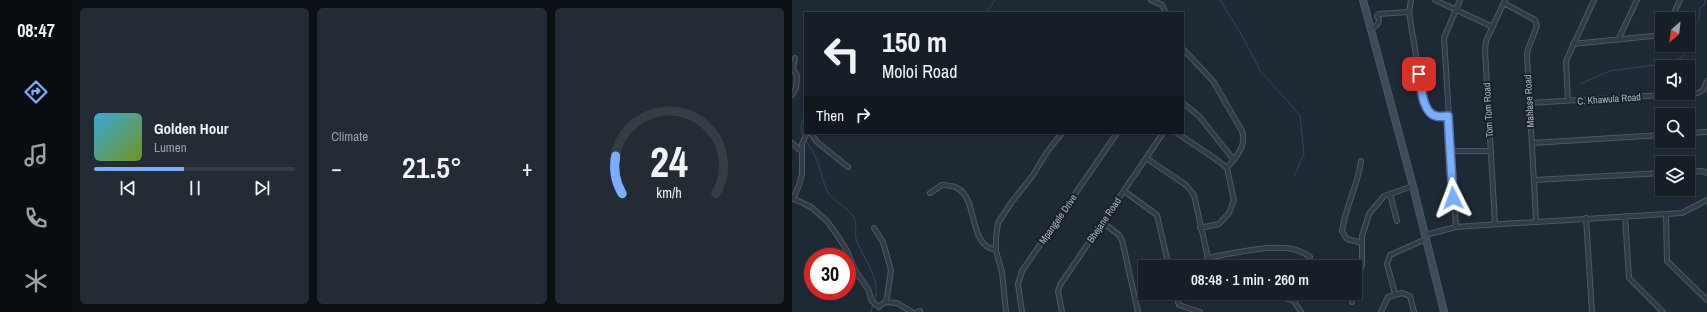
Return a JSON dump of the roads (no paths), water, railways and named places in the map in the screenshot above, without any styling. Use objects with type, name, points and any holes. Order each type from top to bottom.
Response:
[{"type":"street","points":[[1151,0],[1162,6],[1165,12]]},
{"type":"street","points":[[1363,0],[1413,186],[1444,312]]},
{"type":"street","points":[[1411,0],[1409,12],[1424,103],[1434,116],[1448,116]]},
{"type":"street","points":[[1435,0],[1493,27]]},
{"type":"street","points":[[1456,227],[1444,38],[1460,0]]},
{"type":"street","points":[[1568,101],[1565,65],[1568,53],[1594,0]]},
{"type":"street","points":[[1618,40],[1637,0]]},
{"type":"street","points":[[1674,12],[1680,0]]},
{"type":"street","name":"Tom Tom Road","points":[[1495,224],[1485,50],[1486,41],[1505,1]]},
{"type":"street","name":"Mahlase Road","points":[[1505,1],[1535,20],[1537,26],[1528,49],[1527,56],[1528,103],[1532,143],[1536,220]]},
{"type":"street","points":[[1370,28],[1376,27],[1379,23],[1380,19],[1377,16],[1379,14],[1409,12]]},
{"type":"street","points":[[1573,44],[1655,36]]},
{"type":"street","points":[[1184,49],[1213,81],[1242,130],[1244,137],[1243,143],[1238,154],[1227,168]]},
{"type":"street","points":[[792,95],[796,88],[797,76],[793,69],[795,58]]},
{"type":"street","name":"C. Khawula Road","points":[[1528,103],[1698,93],[1702,91],[1707,82]]},
{"type":"street","points":[[1184,104],[1199,116],[1234,160]]},
{"type":"street","points":[[1695,133],[1707,132]]},
{"type":"street","points":[[812,134],[816,142],[848,167]]},
{"type":"street","points":[[1006,312],[1002,272],[996,250],[997,228],[1016,195],[1033,175],[1047,152],[1061,134]]},
{"type":"street","name":"Mpangele Drive","points":[[1022,312],[1018,284],[1022,271],[1116,134]]},
{"type":"street","name":"Bhejane Road","points":[[1062,312],[1059,288],[1162,134]]},
{"type":"street","points":[[1178,134],[1227,168],[1234,200],[1229,213],[1219,224],[1200,228]]},
{"type":"street","points":[[1532,143],[1655,135]]},
{"type":"street","points":[[805,136],[802,144],[802,174],[799,185],[792,199],[815,210],[838,234],[856,272],[868,288],[879,312]]},
{"type":"street","points":[[792,143],[803,153]]},
{"type":"street","points":[[1451,152],[1491,151]]},
{"type":"street","points":[[1146,158],[1190,189],[1194,195],[1207,258],[1250,250],[1283,248],[1296,250],[1310,257]]},
{"type":"street","points":[[1361,161],[1357,184],[1345,213],[1342,231],[1347,239],[1362,243]]},
{"type":"street","points":[[1695,172],[1702,171],[1707,173]]},
{"type":"street","points":[[1534,180],[1655,173]]},
{"type":"street","points":[[930,194],[942,185],[952,186],[960,190],[967,198],[982,242],[988,248],[996,250]]},
{"type":"street","points":[[1362,260],[1363,231],[1369,214],[1380,200],[1390,194],[1413,186]]},
{"type":"street","points":[[1124,191],[1157,215],[1167,260]]},
{"type":"street","points":[[1390,194],[1397,221]]},
{"type":"street","points":[[1395,294],[1387,264],[1390,255],[1426,237],[1456,227],[1536,220],[1686,212],[1707,200]]},
{"type":"street","points":[[1666,214],[1667,261],[1707,300]]},
{"type":"street","points":[[1625,216],[1629,278],[1663,312]]},
{"type":"street","points":[[1586,218],[1592,312]]},
{"type":"street","points":[[1102,222],[1119,235],[1122,240],[1138,312]]},
{"type":"street","points":[[874,228],[883,242],[891,266],[889,289],[885,302]]},
{"type":"street","points":[[1381,312],[1387,298],[1395,294],[1405,293],[1410,296],[1414,312]]},
{"type":"street","points":[[1177,300],[1179,305],[1200,312]]},
{"type":"street","points":[[1289,300],[1294,302],[1301,312]]},
{"type":"street","points":[[875,304],[885,302],[897,303],[912,312]]},
{"type":"waterway","points":[[987,12],[995,0]]},
{"type":"waterway","points":[[1220,0],[1240,32],[1261,72],[1300,115],[1304,154],[1294,176]]},
{"type":"waterway","points":[[1580,84],[1610,71],[1662,64],[1681,58],[1693,40],[1694,25],[1699,19],[1700,8],[1704,5],[1705,0]]},
{"type":"waterway","points":[[803,136],[801,127],[804,114]]},
{"type":"waterway","points":[[806,140],[817,161],[829,194],[847,209],[855,220],[857,242],[872,271],[876,287],[874,302]]},
{"type":"waterway","points":[[871,312],[873,305]]}]
